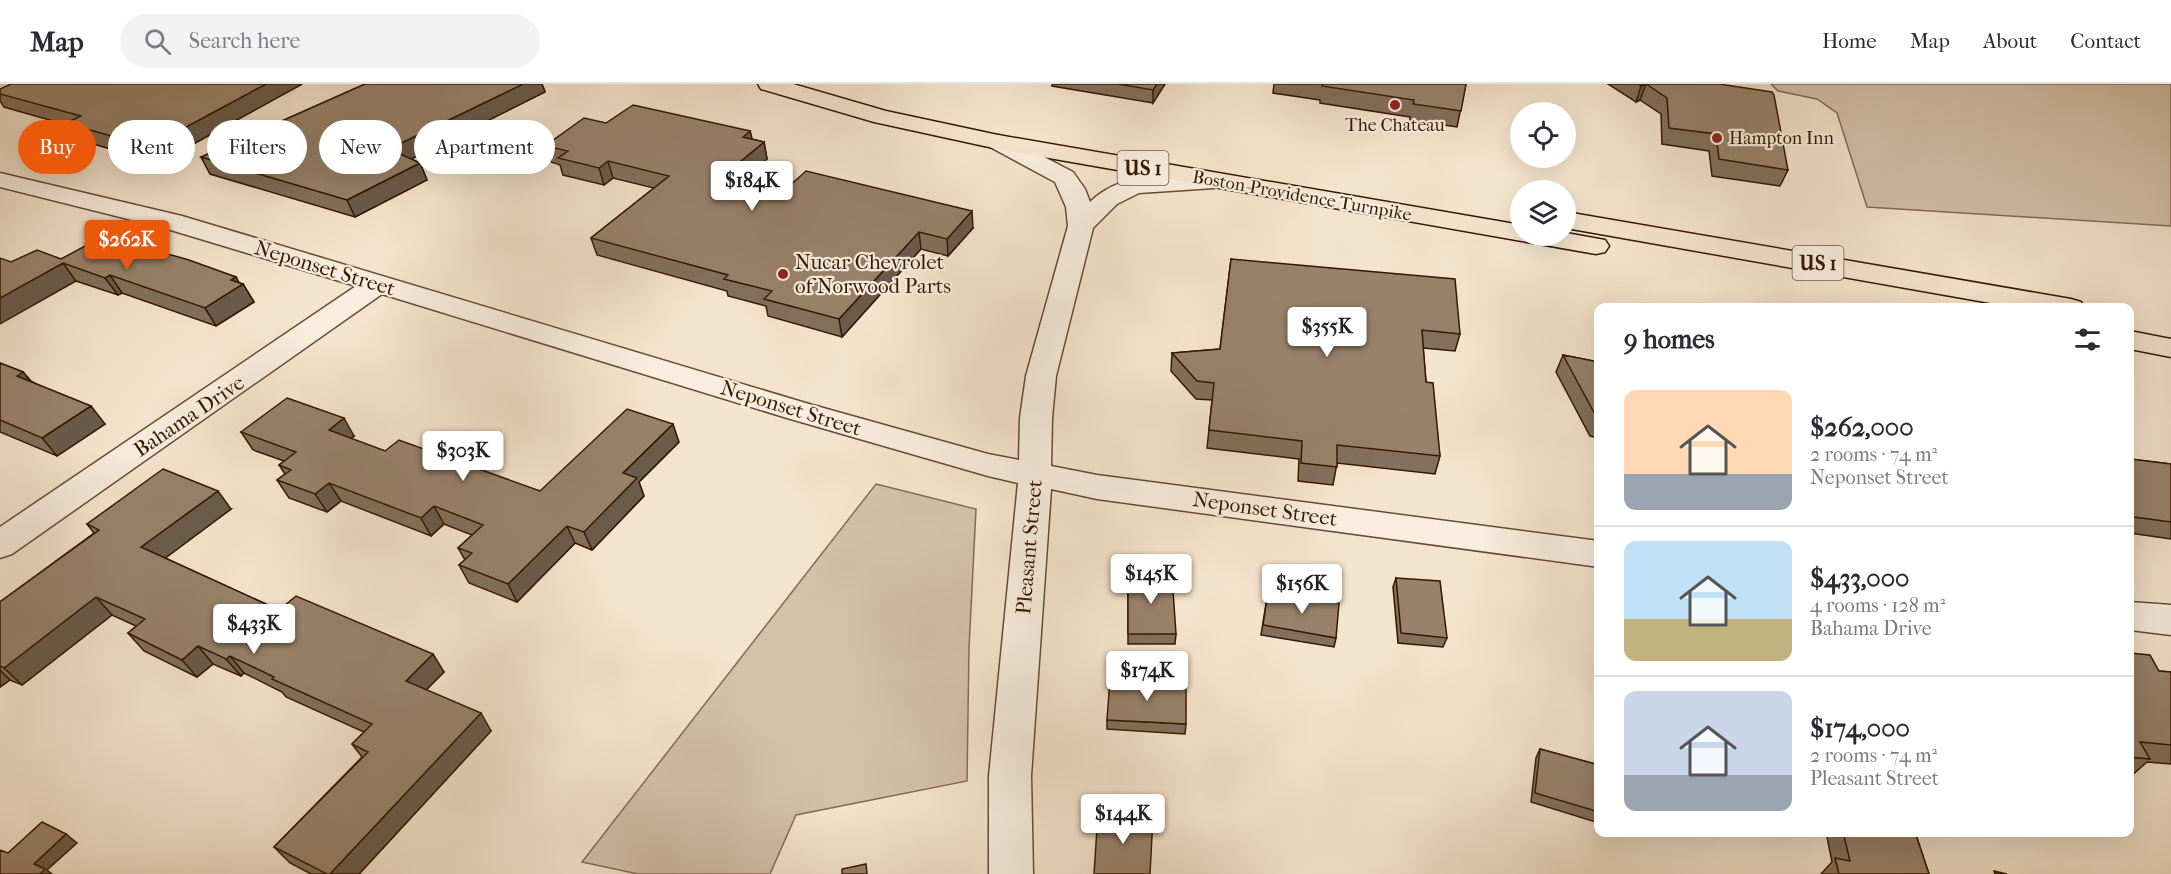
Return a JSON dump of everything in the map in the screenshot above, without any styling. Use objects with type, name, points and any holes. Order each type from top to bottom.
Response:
[{"type":"main road","name":"Boston-Providence Turnpike","points":[[769,84],[882,117],[998,142],[1510,231]]},
{"type":"main road","name":"Boston-Providence Turnpike","points":[[837,84],[949,114],[1085,142],[1510,210]]},
{"type":"main road","name":"US 1","points":[[1576,222],[2042,303]]},
{"type":"main road","name":"US 1","points":[[1576,243],[1930,303]]},
{"type":"main road","points":[[2134,320],[2171,327]]},
{"type":"main road","points":[[2134,341],[2171,348]]},
{"type":"street","name":"Pleasant Street","points":[[998,142],[1064,177],[1079,207],[1081,226],[1041,376],[1036,418],[1035,476],[1010,776],[1011,874]]},
{"type":"street","name":"Neponset Street","points":[[0,180],[173,222],[798,411],[988,465],[1097,487],[1594,553]]},
{"type":"street","name":"Pleasant Street","points":[[1081,226],[1109,198],[1126,190],[1143,185],[1214,181]]},
{"type":"street","name":"Bahama Drive","points":[[0,545],[378,284]]},
{"type":"street","points":[[2134,616],[2171,620]]},
{"type":"shaded area","points":[[1771,84],[2171,84],[2171,226],[1867,207],[1837,113],[1817,99],[1778,91]]},
{"type":"shaded area","points":[[876,484],[976,509],[969,648],[967,781],[796,815],[770,874],[638,874],[582,862]]},
{"type":"building","points":[[11,84],[266,84],[195,122],[195,120],[108,120],[108,135],[96,132],[96,120],[72,120],[81,116],[0,94],[0,89]]},
{"type":"building","points":[[365,84],[523,84],[449,120],[414,120],[414,137],[402,143],[402,120],[319,120],[319,174],[398,174],[347,200],[259,174],[307,174],[307,120],[284,120]]},
{"type":"building","points":[[1118,84],[1157,84],[1153,90]]},
{"type":"building","points":[[1323,84],[1466,84],[1461,111],[1413,104],[1414,100],[1322,86]]},
{"type":"building","name":"Hampton Inn","points":[[1646,84],[1719,84],[1772,92],[1788,170],[1719,159],[1716,134],[1669,128],[1667,98]]},
{"type":"building","points":[[633,105],[750,131],[743,137],[764,142],[716,182],[777,197],[806,171],[972,211],[947,239],[919,232],[839,319],[764,299],[772,291],[724,279],[728,275],[591,238],[669,176],[608,161],[599,168],[558,158],[568,151],[555,148],[555,139],[584,118],[606,123]]},
{"type":"building","points":[[402,155],[414,160],[414,166],[402,172]]},
{"type":"building","points":[[98,239],[109,242],[115,239],[189,260],[236,277],[231,280],[243,284],[205,308],[110,275],[105,278],[63,263],[0,298],[0,258],[11,262],[37,250],[61,259]]},
{"type":"building","points":[[1231,259],[1455,279],[1460,334],[1422,330],[1426,382],[1433,383],[1440,456],[1337,445],[1337,467],[1301,463],[1302,441],[1209,430],[1214,383],[1197,381],[1172,353],[1220,349]]},
{"type":"building","points":[[1563,355],[1594,361],[1594,412]]},
{"type":"building","points":[[0,363],[23,372],[17,376],[91,406],[42,438],[0,420]]},
{"type":"building","points":[[287,398],[344,418],[329,430],[385,451],[399,440],[540,491],[627,409],[673,424],[623,473],[637,478],[584,532],[567,526],[508,584],[459,565],[472,553],[458,548],[483,525],[434,506],[421,518],[329,483],[315,494],[277,480],[291,470],[279,465],[296,452],[241,432]]},
{"type":"building","points":[[2134,459],[2171,464],[2171,522],[2134,517]]},
{"type":"building","points":[[163,469],[218,491],[141,547],[279,610],[296,596],[433,654],[406,681],[481,713],[330,874],[274,847],[368,752],[352,744],[372,724],[272,679],[274,677],[230,656],[226,659],[198,646],[182,660],[128,633],[145,619],[96,597],[4,668],[0,666],[0,602],[99,530],[87,524]]},
{"type":"building","points":[[1128,576],[1172,576],[1176,634],[1128,634]]},
{"type":"building","points":[[1396,578],[1440,581],[1447,638],[1401,633]]},
{"type":"building","points":[[1268,592],[1339,603],[1336,638],[1263,625]]},
{"type":"building","points":[[2134,653],[2150,655],[2159,671],[2171,672],[2171,745],[2140,742],[2150,759],[2134,757]]},
{"type":"building","points":[[1110,679],[1186,683],[1186,724],[1107,720]]},
{"type":"building","points":[[1540,749],[1594,764],[1594,811],[1535,793]]},
{"type":"building","points":[[1098,813],[1153,817],[1150,874],[1094,874]]},
{"type":"building","points":[[42,822],[66,834],[34,864],[45,869],[40,874],[0,874],[0,850],[8,853]]},
{"type":"building","points":[[1844,837],[1917,837],[1929,874],[1839,874],[1835,858],[1850,861]]},
{"type":"building","points":[[866,864],[867,874],[842,874],[842,869]]},
{"type":"place","name":"The Chateau","points":[[1395,105]]},
{"type":"place","name":"Hampton Inn","points":[[1717,138]]},
{"type":"place","name":"Nucar Chevrolet of Norwood Parts","points":[[783,274]]}]
